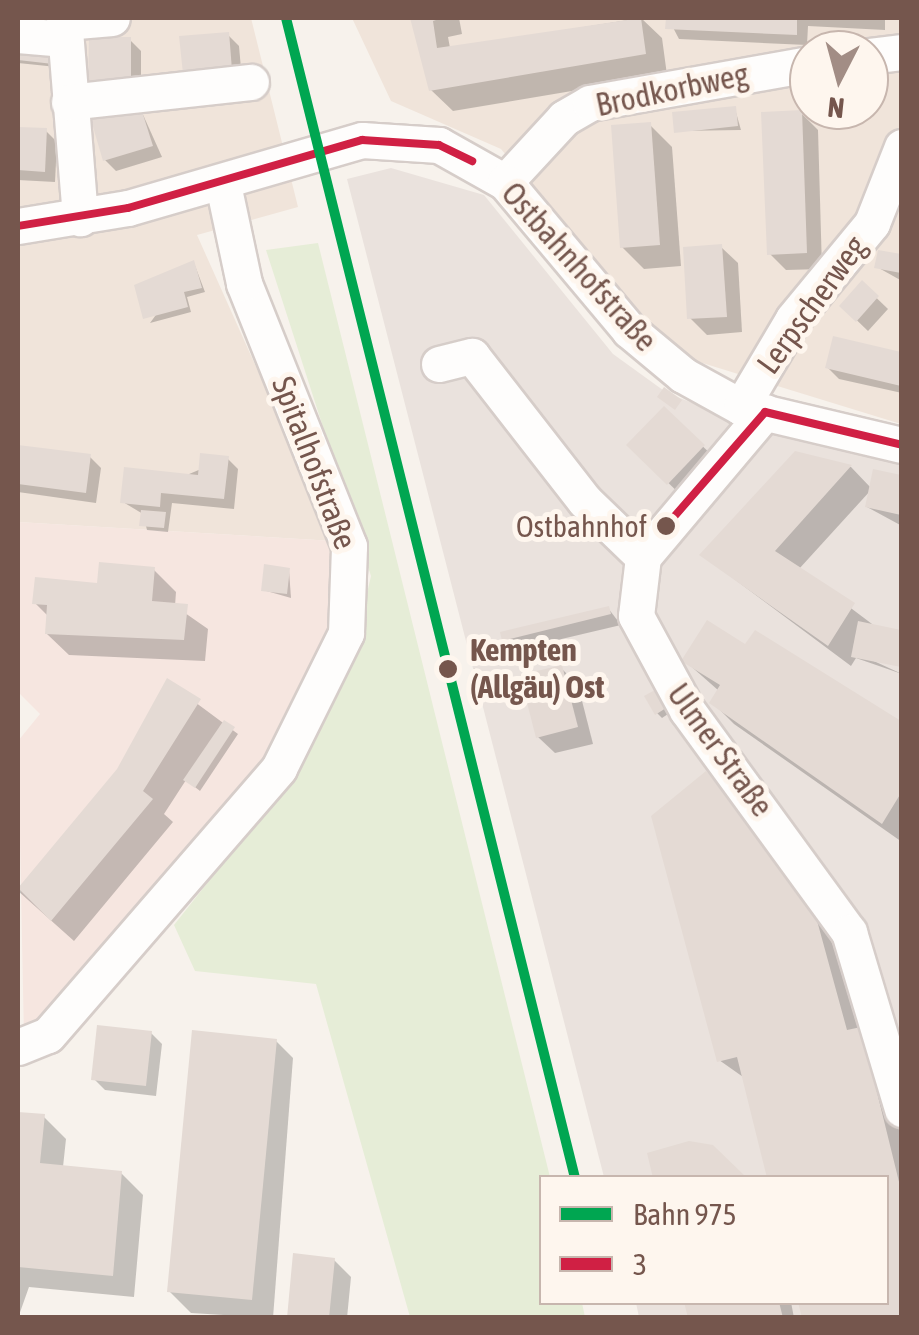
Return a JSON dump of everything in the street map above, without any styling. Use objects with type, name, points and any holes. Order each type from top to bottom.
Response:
[{"type":"street","points":[[18,35],[112,18]]},
{"type":"street","points":[[65,26],[80,218]]},
{"type":"street","name":"Brodkorbweg","points":[[506,182],[590,103],[789,68]]},
{"type":"street","points":[[69,102],[252,82]]},
{"type":"street","name":"Ostbahnhofstraße","points":[[18,226],[80,218],[223,184],[362,140],[439,145],[506,182],[629,330],[753,410],[902,445]]},
{"type":"street","name":"Lerpscherweg","points":[[753,410],[793,318],[872,223],[902,146]]},
{"type":"street","name":"Spitalhofstraße","points":[[18,1048],[48,1035],[279,768],[346,633],[349,546],[244,283],[223,184]]},
{"type":"street","points":[[438,364],[472,356],[586,501],[643,557],[753,410]]},
{"type":"street","name":"Ulmer Straße","points":[[643,557],[636,616],[648,650],[849,932],[902,1109]]},
{"type":"shaded area","points":[[18,18],[251,18],[298,207],[197,235],[334,541],[18,522]]},
{"type":"shaded area","points":[[352,18],[901,18],[901,424],[696,361],[639,318],[501,149],[391,101]]},
{"type":"shaded area","points":[[391,168],[484,195],[613,354],[667,393],[754,427],[901,465],[901,1317],[639,1317],[636,1305],[889,1305],[889,1175],[603,1175],[347,179]]},
{"type":"shaded area","points":[[18,522],[334,541],[335,626],[273,757],[24,1038],[18,741],[40,714],[18,692]]},
{"type":"green space","points":[[318,243],[550,1175],[539,1175],[539,1305],[582,1305],[585,1317],[410,1317],[316,984],[195,971],[174,925],[307,757],[349,672],[371,576],[266,250]]},
{"type":"building","points":[[410,18],[442,18],[433,21],[437,48],[641,18],[646,54],[429,91]]},
{"type":"building","points":[[666,18],[797,18],[797,30],[789,30],[789,35],[665,29]]},
{"type":"building","points":[[229,32],[232,70],[183,74],[179,36]]},
{"type":"building","points":[[89,37],[131,37],[131,80],[88,80]]},
{"type":"building","points":[[18,41],[55,45],[53,64],[18,60]]},
{"type":"building","points":[[140,105],[153,146],[103,161],[91,120]]},
{"type":"building","points":[[736,106],[738,126],[674,133],[672,112]]},
{"type":"building","points":[[789,111],[789,130],[803,130],[807,253],[767,255],[761,112]]},
{"type":"building","points":[[651,122],[660,245],[620,248],[611,125]]},
{"type":"building","points":[[18,127],[47,128],[45,172],[18,170]]},
{"type":"building","points":[[722,244],[727,317],[687,319],[683,247]]},
{"type":"building","points":[[878,250],[901,254],[901,273],[874,268]]},
{"type":"building","points":[[194,260],[202,288],[184,292],[188,307],[143,319],[134,285]]},
{"type":"building","points":[[862,280],[879,296],[856,322],[839,306]]},
{"type":"building","points":[[833,336],[901,352],[901,386],[825,368]]},
{"type":"building","points":[[664,387],[682,400],[675,410],[657,397]]},
{"type":"building","points":[[664,406],[705,445],[667,485],[626,445]]},
{"type":"building","points":[[18,445],[91,454],[86,493],[18,484]]},
{"type":"building","points":[[795,451],[852,465],[775,551],[855,603],[828,646],[699,555]]},
{"type":"building","points":[[200,453],[229,456],[224,499],[161,493],[160,507],[120,503],[124,467],[198,475]]},
{"type":"building","points":[[873,469],[901,475],[901,515],[865,507]]},
{"type":"building","points":[[141,510],[166,512],[164,528],[139,526]]},
{"type":"building","points":[[99,562],[155,567],[152,601],[188,604],[184,640],[45,634],[47,605],[32,604],[35,577],[97,583]]},
{"type":"building","points":[[264,564],[290,568],[287,594],[261,591]]},
{"type":"building","points":[[609,606],[611,614],[502,641],[500,632]]},
{"type":"building","points":[[707,620],[745,644],[755,630],[901,721],[901,793],[882,824],[709,703],[720,685],[681,661]]},
{"type":"building","points":[[858,621],[901,630],[901,667],[851,657]]},
{"type":"building","points":[[562,665],[578,727],[536,738],[520,675]]},
{"type":"building","points":[[167,678],[201,699],[143,791],[153,799],[51,921],[18,888],[117,769]]},
{"type":"building","points":[[655,690],[666,708],[655,715],[644,696]]},
{"type":"building","points":[[224,720],[235,727],[195,788],[183,780]]},
{"type":"building","points":[[706,771],[730,799],[737,796],[810,895],[847,1030],[861,1027],[901,1190],[901,1318],[802,1318],[799,1305],[889,1305],[889,1175],[766,1175],[737,1057],[717,1062],[651,816]]},
{"type":"building","points":[[97,1025],[152,1031],[146,1086],[91,1080]]},
{"type":"building","points":[[192,1030],[277,1039],[252,1300],[167,1292]]},
{"type":"building","points":[[18,1112],[45,1114],[40,1163],[122,1171],[113,1276],[18,1267]]},
{"type":"building","points":[[689,1141],[713,1145],[744,1175],[652,1175],[647,1153]]},
{"type":"building","points":[[293,1253],[335,1258],[329,1318],[287,1318]]},
{"type":"building","points":[[685,1305],[780,1305],[783,1318],[688,1318]]},
{"type":"rail line","name":"975","points":[[286,18],[574,1175]]},
{"type":"transit line","name":"3","points":[[18,226],[128,208],[362,140],[439,145],[472,161]]},
{"type":"transit line","name":"3","points":[[765,412],[902,445]]},
{"type":"transit line","name":"3","points":[[666,526],[765,412]]},
{"type":"place","name":"Ostbahnhof","points":[[666,526]]},
{"type":"place","name":"Kempten (Allgäu) Ost","points":[[448,669]]}]
